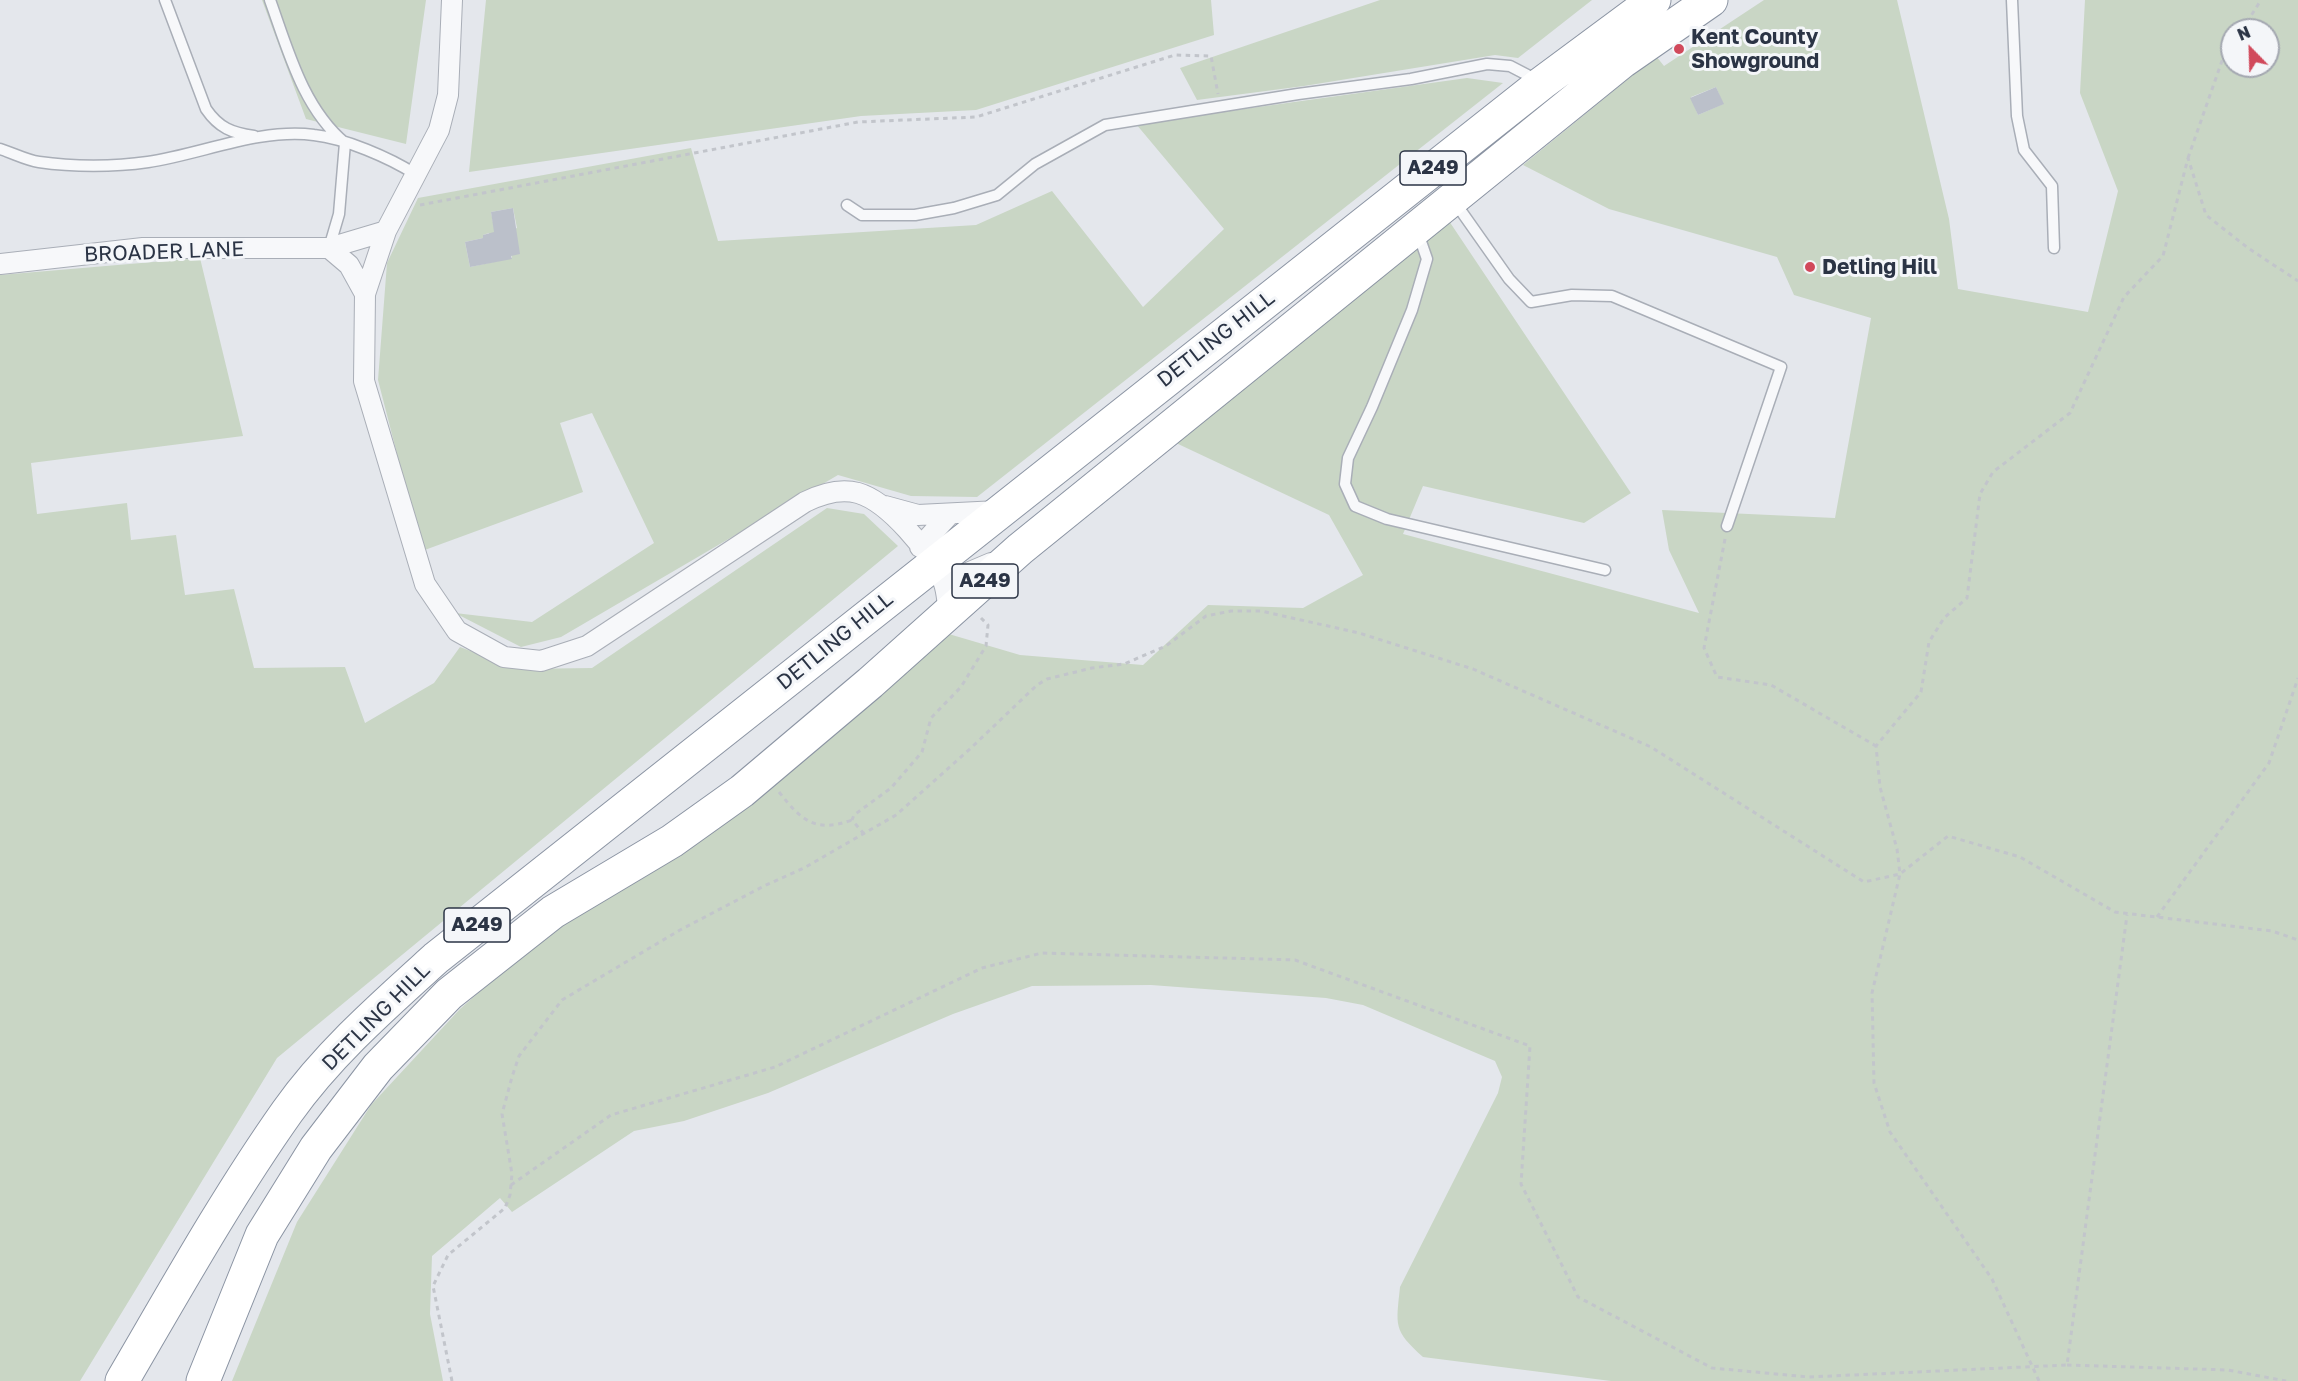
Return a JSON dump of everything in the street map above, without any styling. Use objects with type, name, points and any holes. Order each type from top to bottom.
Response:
[{"type":"highway","name":"DETLING HILL","points":[[203,1381],[262,1235],[316,1148],[378,1067],[449,994],[537,925],[672,841],[764,772],[942,580],[998,511],[1542,83],[1654,0]]},
{"type":"highway","name":"DETLING HILL","points":[[122,1381],[184,1275],[288,1111],[356,1031],[436,957],[942,580],[1020,549],[1623,61],[1704,5]]},
{"type":"street","points":[[452,0],[448,95],[439,130],[386,231],[365,294],[364,381],[425,584],[457,631],[504,657],[541,661],[587,646],[805,502],[823,494],[858,493],[885,506],[918,515],[998,511]]},
{"type":"street","name":"BROADER LANE","points":[[0,264],[143,248],[329,248],[386,231]]},
{"type":"street","points":[[329,248],[349,265],[365,294]]},
{"type":"street","points":[[885,506],[942,580]]},
{"type":"street","points":[[942,580],[949,515]]},
{"type":"lane","points":[[165,0],[198,90],[215,123],[231,132],[260,138]]},
{"type":"lane","points":[[270,0],[307,95],[332,132],[345,143]]},
{"type":"lane","points":[[2012,0],[2017,116],[2024,150],[2052,186],[2054,248]]},
{"type":"lane","points":[[847,205],[862,215],[915,215],[954,208],[997,195],[1035,164],[1106,125],[1411,79],[1487,64],[1510,66],[1542,83]]},
{"type":"lane","points":[[0,149],[38,161],[93,164],[147,162],[260,138],[314,135],[345,143],[402,166],[415,174]]},
{"type":"lane","points":[[329,248],[339,214],[345,143]]},
{"type":"lane","points":[[1453,198],[1509,279],[1531,302],[1572,294],[1612,296],[1781,367],[1727,526]]},
{"type":"lane","points":[[1416,227],[1427,259],[1412,310],[1348,458],[1345,484],[1355,506],[1387,519],[1605,570]]},
{"type":"path","points":[[2250,18],[2261,0]]},
{"type":"path","points":[[397,209],[858,122],[976,117],[1175,55],[1211,56],[1220,106]]},
{"type":"path","points":[[2038,1381],[1992,1279],[1890,1132],[1874,1083],[1872,993],[1900,874],[1897,849],[1880,787],[1876,746],[1921,692],[1929,642],[1944,618],[1967,598],[1980,494],[1993,472],[2070,413],[2124,297],[2163,256],[2188,158],[2220,68]]},
{"type":"path","points":[[2188,158],[2206,215],[2248,248],[2298,281]]},
{"type":"path","points":[[1727,526],[1704,648],[1717,677],[1771,685],[1876,746]]},
{"type":"path","points":[[764,772],[795,812],[816,826],[833,827],[852,820],[854,815],[891,788],[922,752],[932,718],[962,687],[986,646],[988,625],[942,580]]},
{"type":"path","points":[[452,1381],[433,1286],[448,1255],[505,1208],[511,1185],[502,1114],[512,1077],[519,1056],[562,1000],[680,930],[804,868],[864,834],[903,808],[1037,685],[1047,679],[1092,668],[1124,664],[1166,646],[1206,616],[1231,610],[1261,611],[1359,633],[1473,669],[1651,747],[1864,882],[1900,874],[1948,836],[2020,857],[2115,912],[2272,931],[2298,940]]},
{"type":"path","points":[[2157,917],[2269,763],[2298,678]]},
{"type":"path","points":[[852,820],[864,834]]},
{"type":"path","points":[[2067,1365],[2128,914]]},
{"type":"path","points":[[511,1185],[611,1115],[775,1067],[982,968],[1042,953],[1295,960],[1530,1046],[1521,1184],[1578,1297],[1712,1368],[1809,1377],[2067,1365],[2228,1370],[2286,1381]]},
{"type":"green space","points":[[262,0],[426,0],[406,144],[306,119]]},
{"type":"green space","points":[[486,0],[1211,0],[1214,35],[976,110],[861,116],[469,172]]},
{"type":"green space","points":[[1380,0],[1592,0],[1518,58],[1495,55],[1304,86],[1197,100],[1180,68]]},
{"type":"green space","points":[[1764,0],[1897,0],[1949,219],[1958,289],[2088,312],[2118,191],[2080,93],[2085,0],[2298,0],[2298,1381],[1611,1381],[1423,1357],[1401,1333],[1398,1319],[1400,1287],[1498,1093],[1502,1077],[1495,1061],[1363,1005],[1326,998],[1151,985],[1032,986],[953,1014],[768,1093],[684,1121],[634,1131],[512,1212],[500,1198],[432,1256],[430,1314],[443,1381],[232,1381],[297,1222],[371,1105],[460,1009],[565,916],[942,632],[1020,655],[1143,665],[1208,605],[1303,608],[1363,575],[1329,515],[1176,443],[1447,218],[1631,493],[1584,523],[1423,486],[1403,534],[1699,613],[1669,550],[1662,510],[1835,518],[1871,318],[1794,295],[1777,257],[1609,209],[1523,165],[1656,56],[1664,66]],"holes":[[[1716,87],[1723,104],[1698,115],[1691,97]]]},
{"type":"green space","points":[[1467,78],[1503,83],[977,497],[911,496],[838,475],[561,637],[521,647],[455,613],[532,622],[654,543],[592,413],[560,423],[583,492],[422,551],[378,380],[387,263],[418,198],[691,148],[718,241],[976,225],[1052,191],[1143,307],[1224,229],[1136,124]],"holes":[[[513,208],[517,228],[507,231],[512,258],[470,267],[465,242],[483,238],[483,235],[489,233],[491,238],[496,237],[491,212]]]},
{"type":"green space","points":[[200,258],[243,436],[31,463],[37,514],[127,503],[131,540],[176,535],[185,595],[234,589],[254,668],[345,667],[365,723],[434,683],[460,647],[519,669],[592,668],[827,508],[864,514],[898,546],[277,1058],[80,1381],[0,1381],[0,275]]},
{"type":"building","points":[[1716,87],[1724,104],[1698,115],[1690,98]]},
{"type":"building","points":[[513,208],[520,254],[511,256],[512,259],[470,267],[465,242],[483,238],[483,235],[494,232],[491,212]]},
{"type":"place","name":"Kent County Showground","points":[[1679,49]]},
{"type":"place","name":"Detling Hill","points":[[1810,267]]}]
